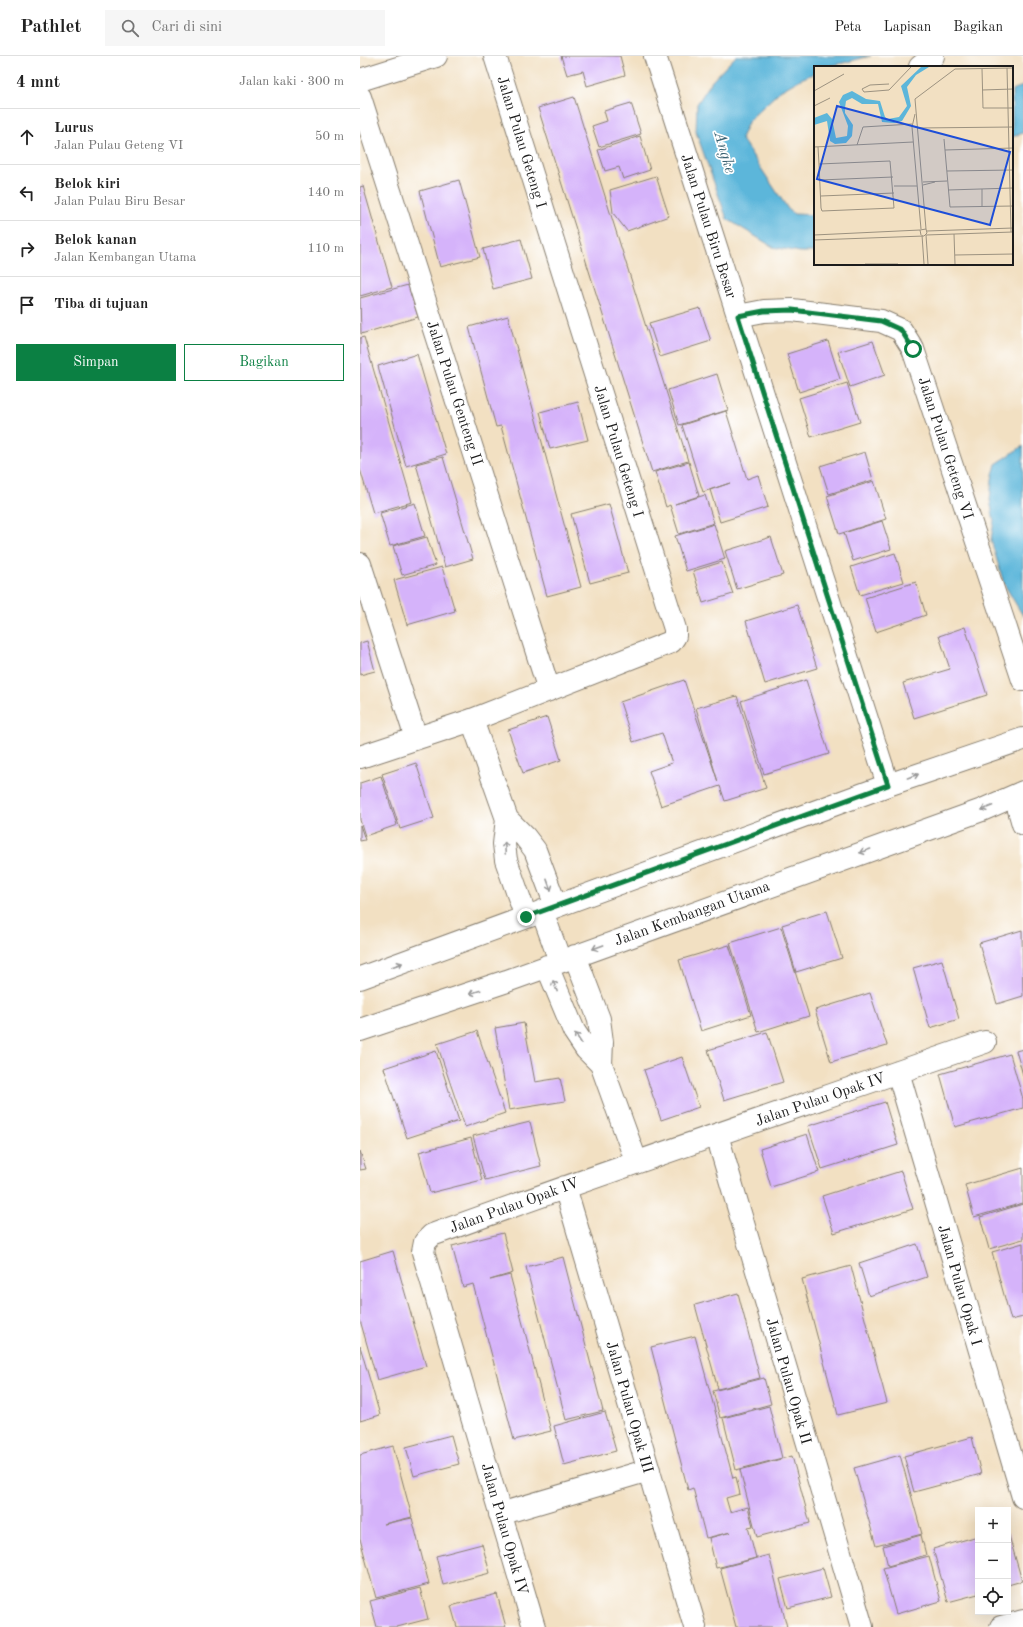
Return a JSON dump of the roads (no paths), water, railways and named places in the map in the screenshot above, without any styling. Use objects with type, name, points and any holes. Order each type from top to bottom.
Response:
[{"type":"street","points":[[360,80],[436,56]]},
{"type":"street","name":"Jalan Pulau Geteng I","points":[[360,757],[472,720],[671,642],[675,636],[675,629],[495,56]]},
{"type":"street","name":"Jalan Pulau Biru Besar","points":[[655,56],[888,785]]},
{"type":"street","points":[[921,66],[933,56]]},
{"type":"street","name":"Jalan Pulau Genteng II","points":[[360,97],[549,690]]},
{"type":"street","name":"Jalan Pulau Geteng VI","points":[[738,316],[764,311],[792,310],[881,321],[901,330],[913,349],[1023,680]]},
{"type":"street","points":[[360,564],[416,738]]},
{"type":"street","points":[[472,720],[507,819],[504,844],[506,860],[541,912],[561,961],[599,1019],[602,1042],[600,1064]]},
{"type":"street","points":[[360,978],[888,785],[1023,739]]},
{"type":"street","points":[[1019,794],[1023,824]]},
{"type":"street","name":"Jalan Kembangan Utama","points":[[360,1030],[561,961],[982,810],[1019,794]]},
{"type":"street","points":[[507,819],[525,836],[535,850],[541,912]]},
{"type":"street","points":[[561,961],[574,1030],[586,1049],[600,1064],[636,1161]]},
{"type":"street","name":"Jalan Pulau Opak IV","points":[[534,1627],[423,1252],[425,1242],[432,1235],[636,1161],[717,1135],[985,1042]]},
{"type":"street","name":"Jalan Pulau Opak I","points":[[898,1072],[1023,1497]]},
{"type":"street","name":"Jalan Pulau Opak II","points":[[717,1135],[862,1627]]},
{"type":"street","name":"Jalan Pulau Opak III","points":[[565,1187],[695,1627]]},
{"type":"street","points":[[500,1514],[649,1470]]},
{"type":"street","points":[[1001,1627],[1023,1621]]},
{"type":"water","name":"Angke","points":[[736,56],[871,56],[836,65],[814,66],[814,73],[780,91],[749,120],[741,138],[788,209],[794,214],[814,215],[814,252],[800,252],[773,247],[727,219],[696,132],[697,104],[712,81]]},
{"type":"water","points":[[1023,86],[1023,133],[1013,137],[1013,90]]},
{"type":"water","points":[[1023,446],[1023,616],[1004,584],[991,540],[994,521],[990,500],[992,479],[996,464]]}]
